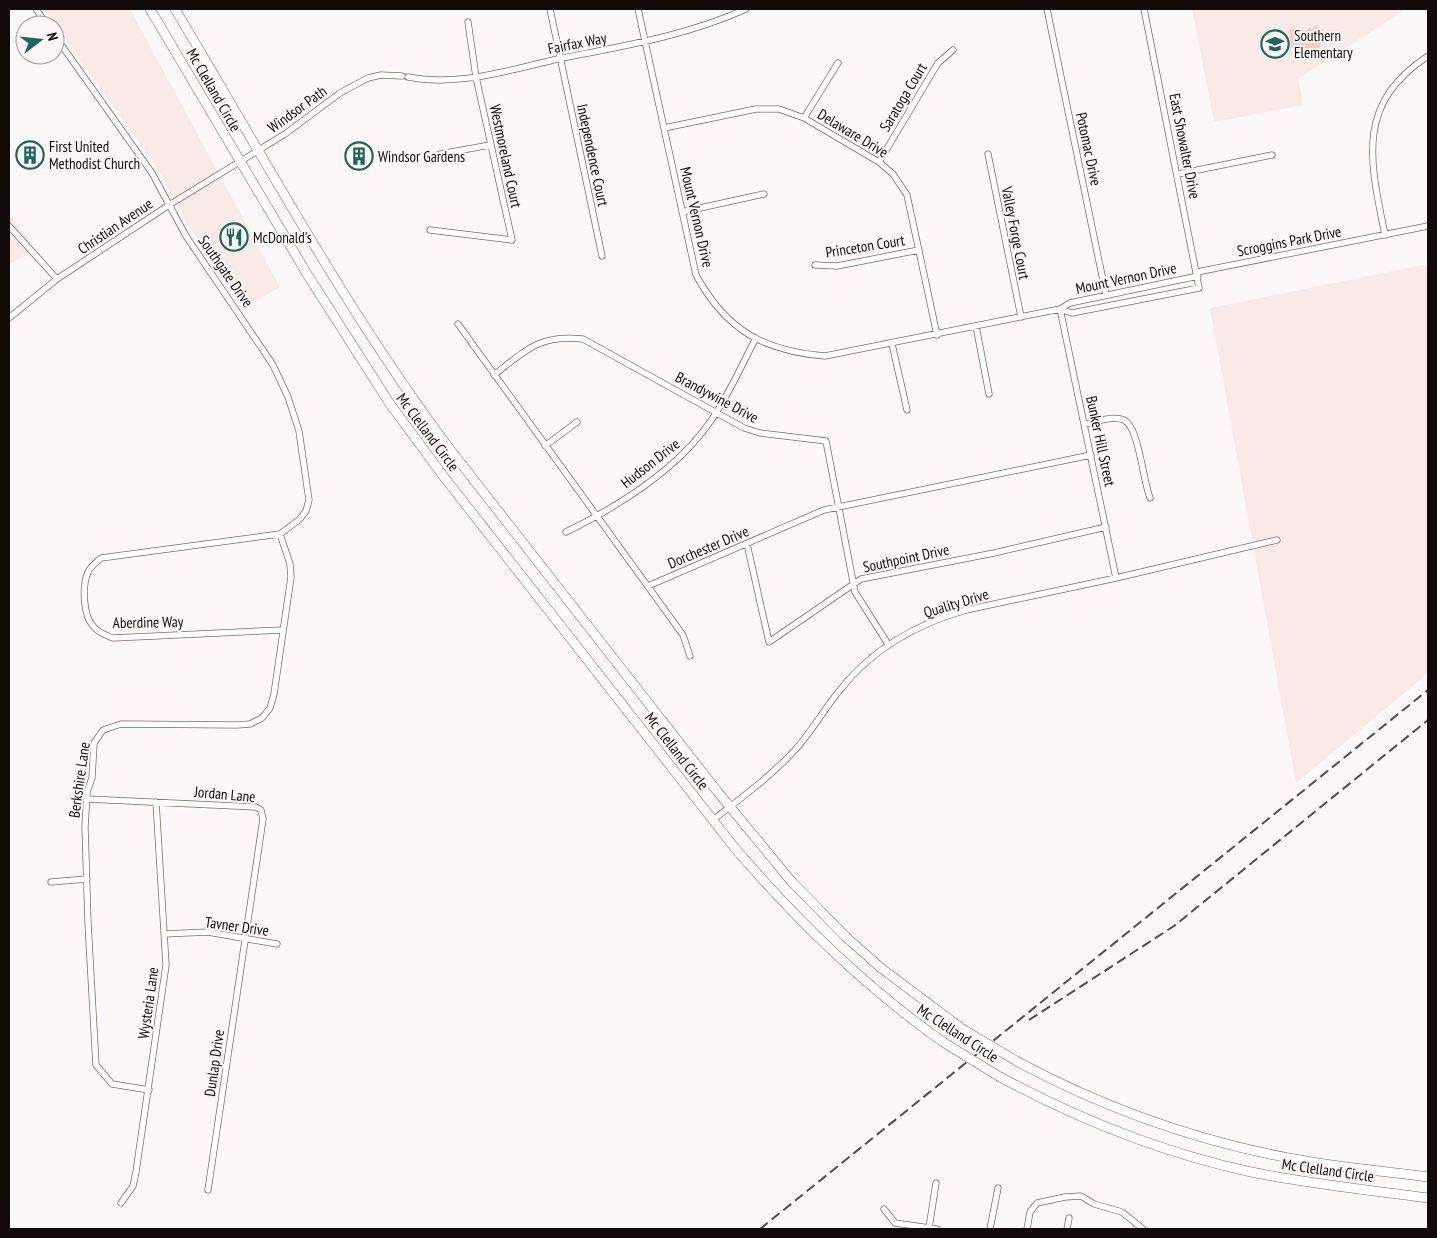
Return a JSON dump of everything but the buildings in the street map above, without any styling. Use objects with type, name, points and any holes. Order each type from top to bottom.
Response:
[{"type":"highway","name":"Mc Clelland Circle","points":[[150,9],[352,347],[412,435],[757,875],[820,942],[869,986],[943,1042],[1000,1076],[1096,1124],[1192,1157],[1293,1180],[1428,1198]]},
{"type":"highway","name":"Mc Clelland Circle","points":[[175,9],[355,313],[410,396],[730,807],[791,881],[846,937],[888,975],[961,1028],[1018,1062],[1117,1109],[1195,1136],[1291,1158],[1428,1177]]},
{"type":"street","name":"Independence Court","points":[[550,9],[602,256]]},
{"type":"street","name":"Mount Vernon Drive","points":[[638,9],[696,275],[709,299],[736,325],[756,338],[790,352],[825,356],[1060,309],[1070,302],[1198,274]]},
{"type":"street","name":"Fairfax Way","points":[[368,78],[381,75],[405,76],[438,81],[476,77],[687,32],[746,9]]},
{"type":"street","name":"Potomac Drive","points":[[1047,9],[1106,295]]},
{"type":"street","name":"East Showalter Drive","points":[[1144,9],[1198,274],[1199,288]]},
{"type":"street","name":"Westmoreland Court","points":[[430,230],[512,240],[476,77],[468,22]]},
{"type":"street","name":"Southgate Drive","points":[[65,50],[152,174],[186,236],[274,365],[288,397],[298,431],[309,500],[306,511],[299,520],[280,534]]},
{"type":"street","name":"Saratoga Court","points":[[879,162],[938,63],[953,50]]},
{"type":"street","points":[[1385,234],[1373,178],[1371,154],[1374,129],[1382,105],[1396,84],[1414,66],[1428,56]]},
{"type":"street","points":[[804,118],[838,64]]},
{"type":"street","name":"Windsor Path","points":[[240,162],[259,151],[340,93],[368,78]]},
{"type":"street","name":"Delaware Drive","points":[[664,128],[756,109],[779,109],[804,118],[879,162],[894,174],[907,195],[937,335]]},
{"type":"street","points":[[440,154],[490,145]]},
{"type":"street","name":"Valley Forge Court","points":[[988,154],[1021,317]]},
{"type":"street","points":[[1178,174],[1272,155]]},
{"type":"street","name":"Christian Avenue","points":[[9,318],[57,279],[169,205],[240,162]]},
{"type":"street","points":[[682,212],[764,194]]},
{"type":"street","points":[[9,226],[57,279]]},
{"type":"street","name":"Scroggins Park Drive","points":[[1198,274],[1428,226]]},
{"type":"street","name":"Princeton Court","points":[[815,265],[837,266],[919,250]]},
{"type":"street","name":"Mount Vernon Drive","points":[[1060,309],[1072,313],[1199,288]]},
{"type":"street","name":"Bunker Hill Street","points":[[1060,309],[1116,578]]},
{"type":"street","points":[[458,324],[683,635],[690,656]]},
{"type":"street","points":[[976,326],[990,394]]},
{"type":"street","name":"Brandywine Drive","points":[[494,375],[524,351],[541,341],[561,336],[583,339],[744,428],[760,433],[826,441],[853,584],[858,599],[888,644]]},
{"type":"street","name":"Hudson Drive","points":[[566,532],[608,511],[685,454],[716,412],[756,338]]},
{"type":"street","points":[[892,344],[907,410]]},
{"type":"street","points":[[1085,424],[1118,419],[1130,425],[1136,438],[1145,485],[1150,498]]},
{"type":"street","points":[[545,446],[577,422]]},
{"type":"street","name":"Dorchester Drive","points":[[648,586],[824,510],[1091,455]]},
{"type":"street","name":"Southpoint Drive","points":[[747,544],[769,642],[861,579],[994,553],[1106,527]]},
{"type":"street","name":"Berkshire Lane","points":[[149,1090],[112,1084],[96,1065],[87,879],[87,799],[92,778],[94,743],[99,734],[108,728],[128,723],[236,725],[250,724],[262,718],[272,701],[291,570],[280,534]]},
{"type":"street","name":"Aberdine Way","points":[[280,534],[101,558],[88,571],[85,598],[88,617],[93,627],[102,634],[113,638],[283,630]]},
{"type":"street","name":"Quality Drive","points":[[713,820],[795,750],[842,687],[888,644],[952,614],[1277,540]]},
{"type":"street","name":"Jordan Lane","points":[[87,799],[256,807],[262,810],[263,819],[246,939]]},
{"type":"street","name":"Wysteria Lane","points":[[121,1202],[133,1186],[149,1090],[166,965],[156,802]]},
{"type":"street","points":[[51,882],[87,879]]},
{"type":"street","name":"Tavner Drive","points":[[164,934],[208,932],[277,944]]},
{"type":"street","name":"Dunlap Drive","points":[[208,1190],[246,939]]},
{"type":"street","points":[[929,1228],[936,1183]]},
{"type":"street","points":[[990,1229],[998,1188]]},
{"type":"street","points":[[1027,1229],[1030,1212],[1038,1203],[1065,1197],[1081,1196],[1094,1204],[1122,1212],[1143,1229]]},
{"type":"street","points":[[884,1210],[894,1226],[937,1229]]},
{"type":"street","points":[[1067,1229],[1069,1218]]},
{"type":"shaded area","points":[[44,9],[130,9],[280,287],[245,307],[187,224],[156,166],[65,38],[65,15],[48,15]]},
{"type":"shaded area","name":"Southern Elementary","points":[[1192,9],[1406,9],[1298,79],[1303,105],[1214,122]]},
{"type":"shaded area","points":[[1316,26],[1324,30],[1318,54],[1304,55],[1291,46],[1290,30],[1296,28],[1306,31],[1310,27],[1311,29]]},
{"type":"shaded area","points":[[9,213],[34,248],[9,265]]},
{"type":"shaded area","points":[[1428,264],[1428,673],[1296,783],[1210,308]]},
{"type":"railway","points":[[760,1229],[1428,690]]},
{"type":"railway","points":[[1029,1020],[1174,926],[1428,720]]},
{"type":"place","name":"Southern Elementary","points":[[1275,44]]},
{"type":"place","name":"First United Methodist Church","points":[[30,155]]},
{"type":"place","name":"Windsor Gardens","points":[[359,156]]},
{"type":"place","name":"McDonald's","points":[[234,237]]}]
